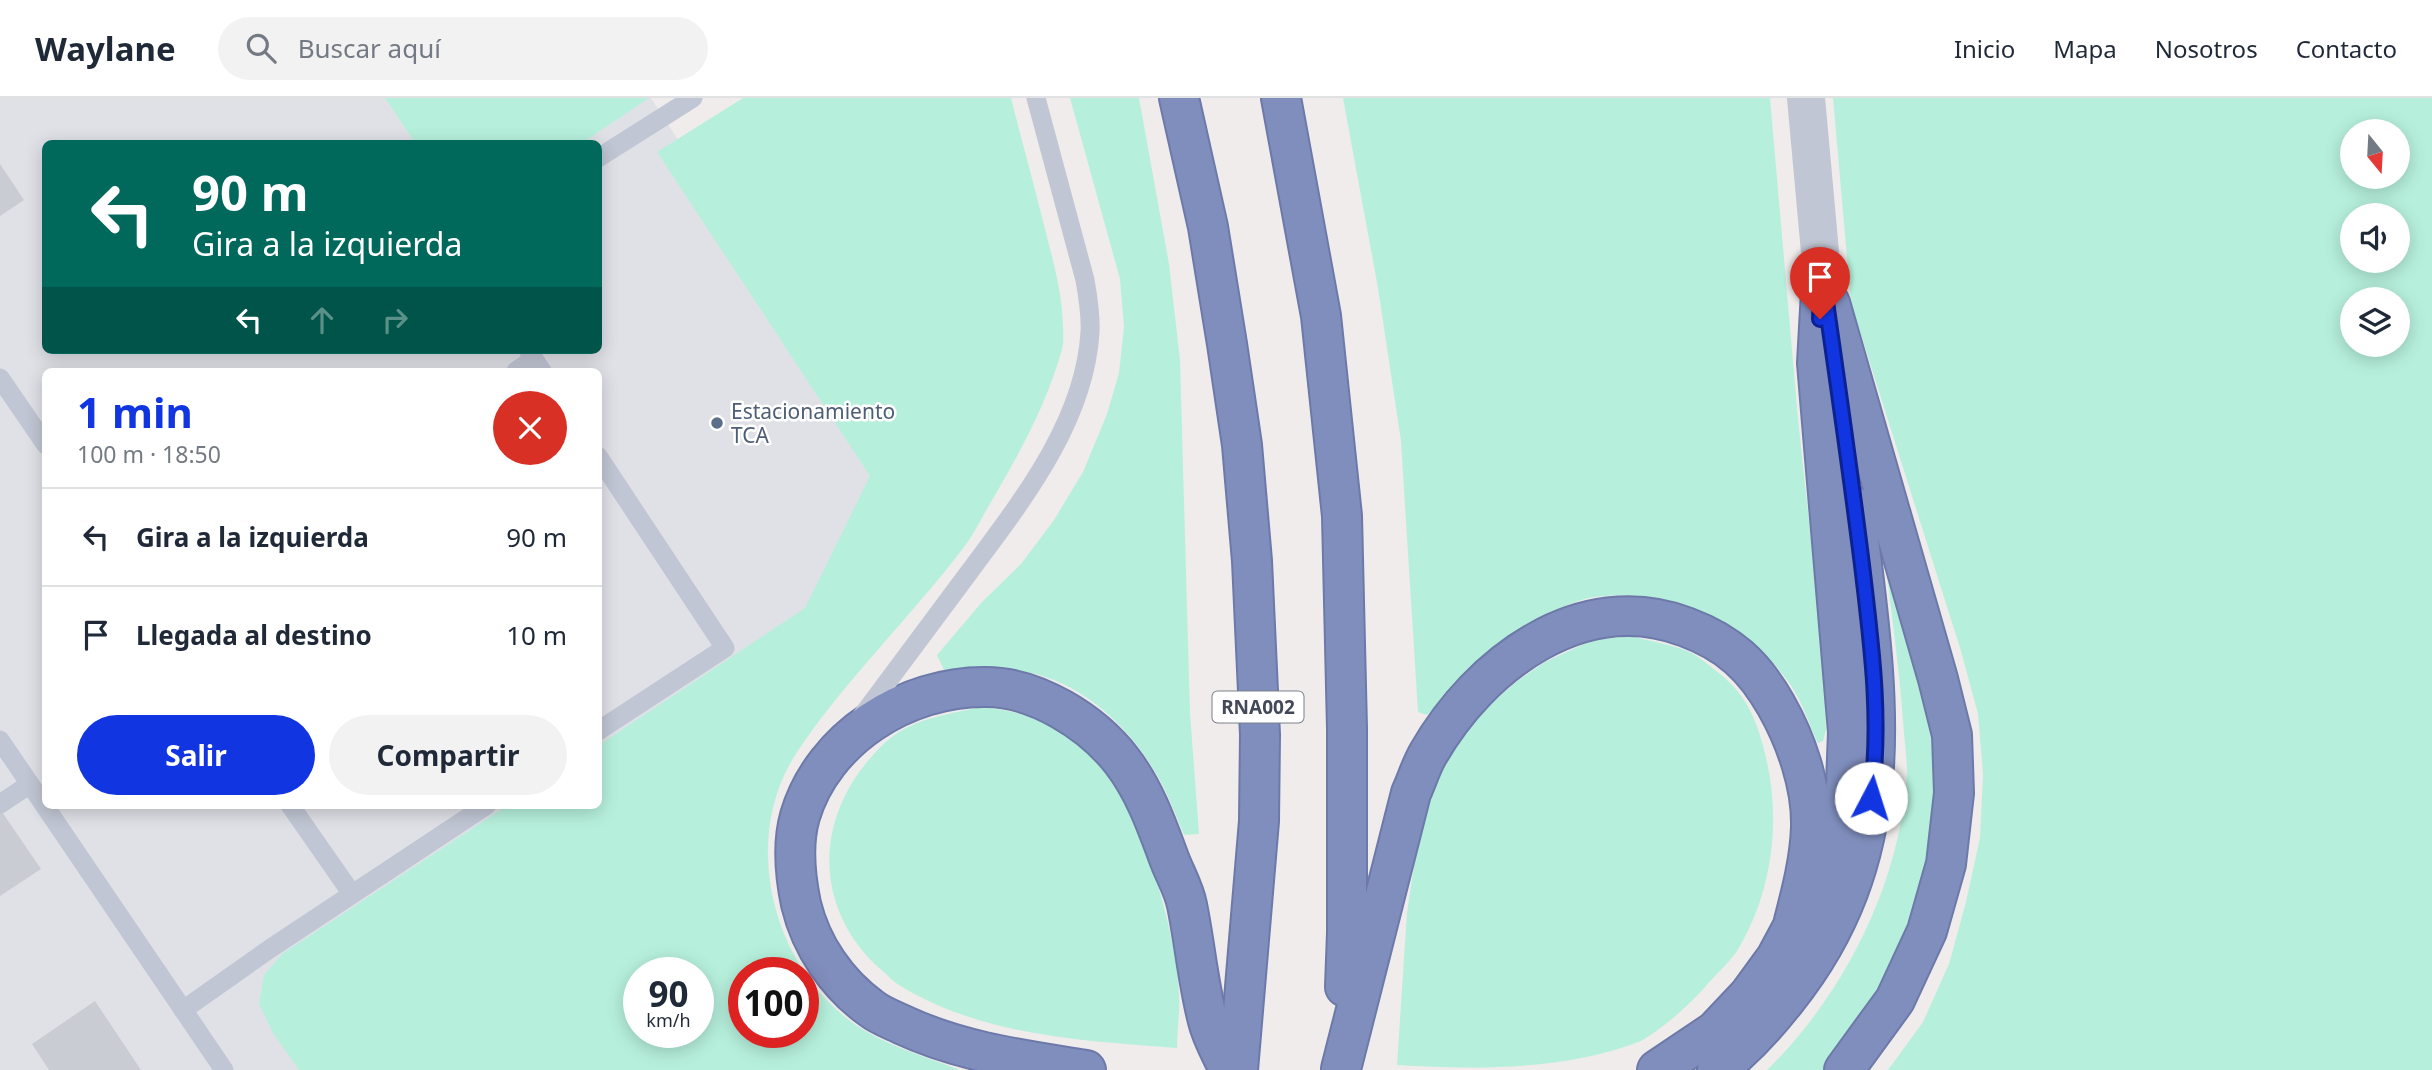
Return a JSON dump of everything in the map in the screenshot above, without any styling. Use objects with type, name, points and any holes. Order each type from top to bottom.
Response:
[{"type":"highway","name":"RNA002","points":[[1179,98],[1208,227],[1229,356],[1242,444],[1252,561],[1260,735],[1259,821],[1238,1070]]},
{"type":"highway","points":[[1281,98],[1321,316],[1342,516],[1347,729],[1347,933],[1341,1069]]},
{"type":"highway","points":[[1657,1070],[1715,1031],[1749,995],[1776,958],[1824,868],[1838,826],[1846,784],[1848,745],[1817,363],[1822,274]]},
{"type":"highway","points":[[1717,1070],[1739,1053],[1771,1018],[1804,976],[1832,931],[1854,881],[1866,838],[1874,778],[1873,657],[1822,274]]},
{"type":"highway","points":[[1822,274],[1938,679],[1952,735],[1954,793],[1946,864],[1927,931],[1895,1000],[1844,1070]]},
{"type":"highway","points":[[1341,1069],[1411,793],[1427,755],[1455,714],[1485,681],[1518,653],[1560,630],[1594,618],[1639,615],[1669,620],[1702,633],[1731,650],[1761,679],[1792,738],[1806,785],[1811,825],[1806,871],[1794,921]]},
{"type":"highway","points":[[1086,1070],[949,1044],[873,1011],[843,984],[819,951],[805,919],[796,873],[795,851],[800,817],[811,790],[828,762],[854,734],[886,712],[915,698],[949,690],[987,687],[1026,694],[1060,710],[1094,732],[1121,760],[1145,797],[1186,902],[1209,1024],[1229,1070]]},
{"type":"street","points":[[1806,98],[1822,274]]},
{"type":"lane","points":[[602,155],[693,98]]},
{"type":"lane","points":[[828,762],[1034,485],[1074,403],[1090,334],[1089,304],[1085,280],[1036,98]]},
{"type":"lane","points":[[0,378],[42,439]]},
{"type":"lane","points":[[602,462],[725,648],[602,728]]},
{"type":"lane","points":[[0,740],[42,802]]},
{"type":"lane","points":[[0,804],[30,784]]},
{"type":"lane","points":[[47,809],[224,1070]]},
{"type":"lane","points":[[293,809],[352,894]]},
{"type":"lane","points":[[183,1010],[480,809]]},
{"type":"shaded area","points":[[0,98],[651,98],[682,146],[991,459],[650,957],[623,957],[623,1048],[653,1048],[672,1070],[0,1070]]},
{"type":"green space","points":[[385,98],[649,98],[586,140],[413,140]]},
{"type":"green space","points":[[743,98],[1011,98],[1061,298],[1063,343],[1056,369],[1022,447],[968,542],[836,699],[797,752],[780,785],[771,820],[768,856],[772,892],[782,928],[795,957],[728,957],[728,1048],[819,1048],[819,992],[844,1016],[870,1034],[899,1048],[960,1070],[299,1070],[273,1033],[259,1004],[264,975],[282,954],[502,809],[602,809],[602,743],[805,608],[870,476],[657,152]]},
{"type":"green space","points":[[1070,98],[1139,98],[1169,264],[1180,360],[1190,713],[1199,834],[1184,835],[1166,792],[1141,750],[1112,718],[1078,692],[1039,675],[1015,670],[944,670],[937,655],[982,602],[1021,564],[1054,520],[1083,472],[1107,414],[1119,373],[1124,327],[1120,279]]},
{"type":"green space","points":[[1343,98],[1770,98],[1798,419],[1823,651],[1826,730],[1823,741],[1818,743],[1790,684],[1752,643],[1729,627],[1678,604],[1623,595],[1578,601],[1530,623],[1487,655],[1427,715],[1418,712],[1401,441],[1378,288]]},
{"type":"green space","points":[[1833,98],[2432,98],[2432,1070],[1888,1070],[1923,1022],[1949,964],[1980,838],[1983,774],[1978,714],[1961,651],[1851,303]]},
{"type":"green space","points":[[1885,557],[1936,742],[1940,796],[1931,863],[1913,927],[1883,993],[1833,1060],[1824,1070],[1767,1070],[1821,1007],[1844,972],[1864,934],[1893,855],[1902,814],[1907,767]]},
{"type":"green space","points":[[1631,636],[1692,653],[1729,682],[1751,712],[1767,762],[1773,835],[1765,884],[1749,930],[1726,965],[1698,994],[1659,1029],[1641,1041],[1612,1051],[1552,1063],[1490,1067],[1397,1065],[1407,913],[1421,819],[1440,774],[1461,739],[1486,708],[1516,682],[1545,662],[1593,640]]},
{"type":"green space","points":[[982,707],[1028,716],[1064,732],[1095,760],[1127,804],[1145,845],[1174,950],[1179,994],[1177,1048],[1034,1033],[998,1026],[964,1015],[931,1002],[896,983],[859,946],[844,923],[834,897],[830,845],[836,818],[847,792],[872,756],[900,731],[934,717]]},
{"type":"building","points":[[0,164],[24,200],[0,216]]},
{"type":"building","points":[[0,809],[41,869],[0,896]]},
{"type":"building","points":[[95,1001],[141,1070],[49,1070],[32,1044]]},
{"type":"place","name":"Estacionamiento TCA","points":[[717,423]]},
{"type":"route","points":[[1820,319],[1822,274],[1873,657],[1875,729],[1871,798]]}]
